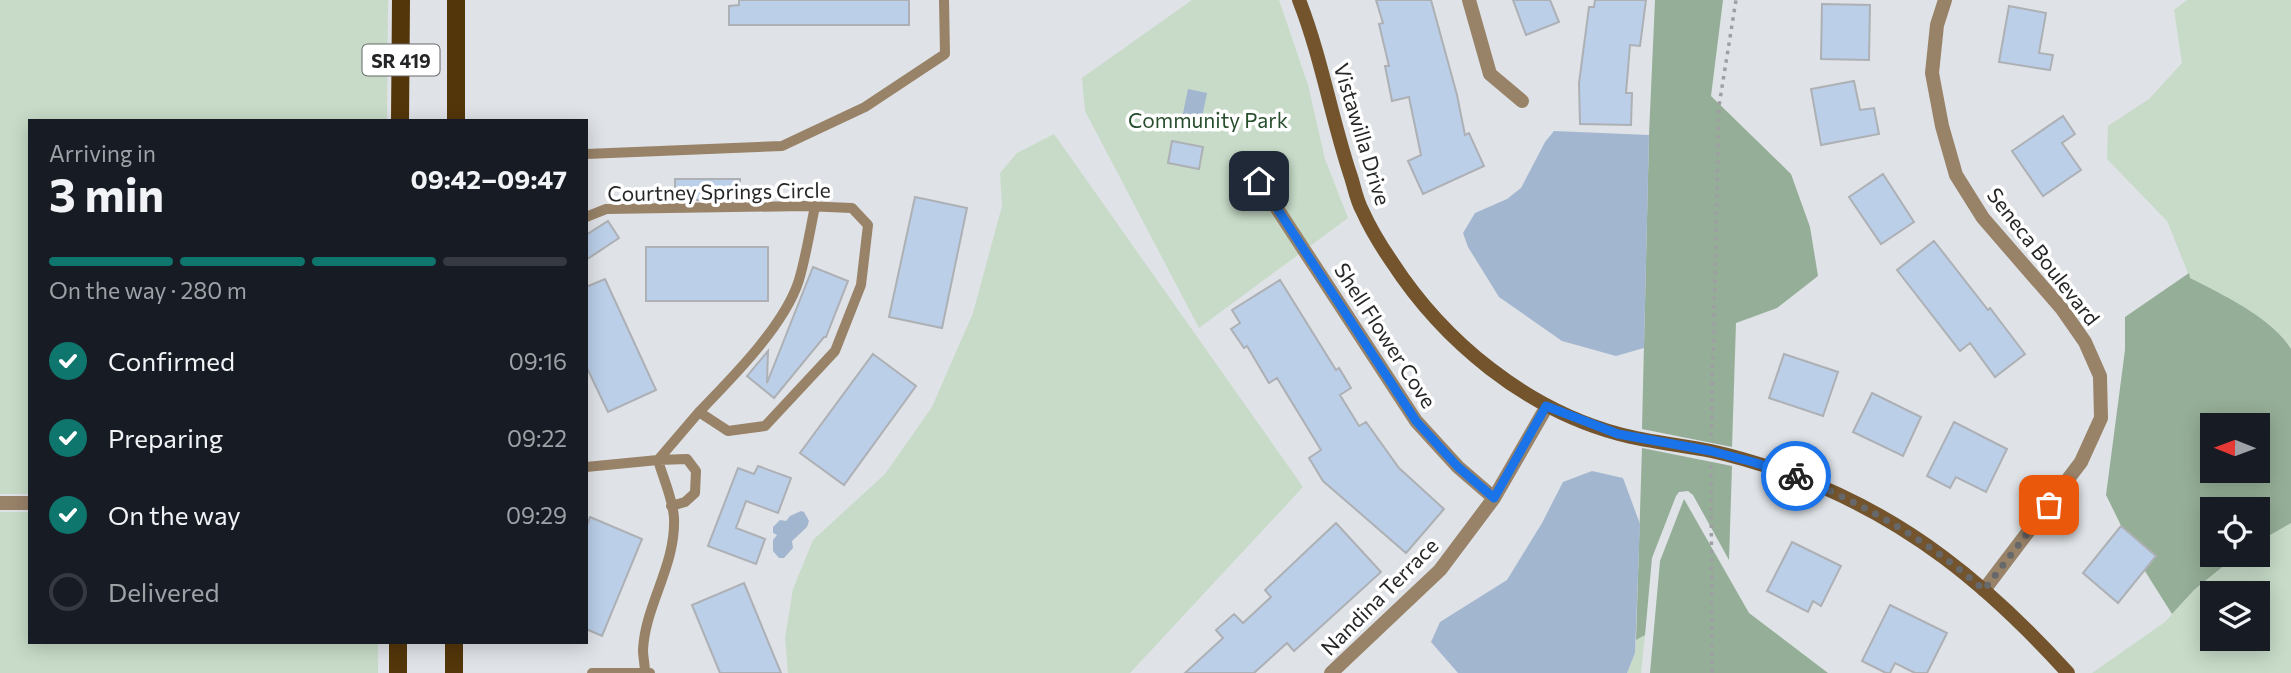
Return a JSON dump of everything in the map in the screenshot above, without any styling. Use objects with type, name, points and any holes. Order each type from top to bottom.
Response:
[{"type":"main road","name":"SR 419","points":[[400,119],[401,0]]},
{"type":"main road","name":"SR 419","points":[[456,0],[456,119]]},
{"type":"main road","points":[[398,644],[398,673]]},
{"type":"main road","points":[[454,644],[454,673]]},
{"type":"street","name":"Vistawilla Drive","points":[[1299,0],[1308,22],[1337,135],[1361,210],[1392,263],[1437,320],[1481,361],[1546,406],[1618,434],[1711,451],[1753,462],[1838,494],[1907,531],[1984,590],[2016,618],[2067,673]]},
{"type":"street","points":[[1469,0],[1490,74],[1522,102]]},
{"type":"street","name":"Seneca Boulevard","points":[[1945,0],[1937,24],[1932,73],[1942,126],[1956,175],[1983,218],[2062,309],[2085,342],[2100,376],[2101,418],[2081,462],[1984,590]]},
{"type":"street","name":"Shell Flower Cove","points":[[1259,181],[1416,421],[1458,467],[1494,498]]},
{"type":"street","name":"Nandina Terrace","points":[[1331,673],[1440,569],[1494,498],[1546,406]]},
{"type":"street","points":[[0,503],[28,503]]},
{"type":"lane","points":[[588,154],[782,146],[865,107],[945,54],[944,0]]},
{"type":"lane","points":[[658,460],[735,375],[776,323],[799,282],[815,206]]},
{"type":"lane","name":"Courtney Springs Circle","points":[[588,216],[606,209],[815,206],[852,208],[868,225],[861,285],[835,351],[765,426],[728,431],[699,412]]},
{"type":"lane","points":[[588,467],[687,459],[696,471],[695,493],[685,502],[671,506]]},
{"type":"lane","points":[[593,673],[648,673],[643,650],[650,617],[669,562],[674,516],[658,460]]},
{"type":"path","points":[[1711,443],[1719,106],[1736,0]]},
{"type":"path","points":[[1711,464],[1712,673]]},
{"type":"green space","points":[[0,0],[388,0],[387,119],[28,119],[28,494],[0,494]]},
{"type":"green space","name":"Community Park","points":[[1192,0],[1279,0],[1308,85],[1325,159],[1348,218],[1199,328],[1085,111],[1082,78]]},
{"type":"green space","points":[[1655,0],[1723,0],[1711,96],[1791,174],[1810,227],[1818,276],[1777,308],[1736,323],[1732,447],[1642,429]]},
{"type":"green space","points":[[2187,0],[2291,0],[2291,349],[2282,337],[2259,317],[2190,278],[2167,221],[2107,159],[2108,126],[2149,99],[2182,63],[2174,10]]},
{"type":"green space","points":[[1054,134],[1303,487],[1130,673],[788,673],[785,638],[793,589],[813,540],[885,474],[932,407],[973,313],[1002,206],[1000,173],[1017,153]]},
{"type":"green space","points":[[2189,273],[2190,278],[2259,317],[2282,337],[2291,349],[2291,523],[2270,535],[2270,497],[2200,497],[2200,567],[2222,567],[2205,581],[2200,581],[2200,585],[2172,614],[2138,560],[2106,495],[2125,350],[2125,317]]},
{"type":"green space","points":[[1642,448],[1732,466],[1729,560],[1693,495],[1688,491],[1679,492],[1652,558],[1645,635],[1636,640]]},
{"type":"green space","points":[[1684,499],[1749,613],[1828,673],[1650,673],[1660,561]]},
{"type":"green space","points":[[0,512],[28,512],[28,644],[378,644],[378,673],[0,673]]},
{"type":"green space","points":[[2291,523],[2291,673],[2092,673],[2165,622],[2200,585],[2200,651],[2270,651],[2270,581],[2205,581],[2222,567],[2270,567],[2270,535]]},
{"type":"green space","points":[[1645,635],[1641,673],[1627,673],[1635,653],[1636,640]]},
{"type":"water","points":[[1188,89],[1207,93],[1199,132],[1180,128]]},
{"type":"water","points":[[1554,131],[1649,135],[1644,348],[1616,356],[1562,341],[1499,297],[1468,247],[1463,233],[1475,213],[1507,199],[1521,188],[1545,142]]},
{"type":"water","points":[[1592,471],[1623,478],[1640,524],[1635,653],[1627,673],[1458,673],[1431,642],[1440,622],[1507,580],[1542,523],[1563,482]]},
{"type":"water","points":[[801,511],[809,521],[807,527],[792,541],[793,548],[784,558],[779,558],[773,551],[773,540],[777,535],[773,533],[773,527],[780,520],[786,521]]},
{"type":"building","points":[[739,0],[909,0],[909,25],[729,25],[729,6],[739,5]]},
{"type":"building","points":[[1376,0],[1431,0],[1465,135],[1469,133],[1484,166],[1423,194],[1408,161],[1421,155],[1409,97],[1392,101],[1385,66],[1389,66],[1379,24],[1383,23]]},
{"type":"building","points":[[1513,0],[1550,0],[1559,22],[1526,35]]},
{"type":"building","points":[[1595,0],[1646,0],[1640,46],[1630,45],[1626,93],[1632,93],[1631,125],[1580,124],[1579,83],[1589,7],[1594,7]]},
{"type":"building","points":[[1822,4],[1870,5],[1869,60],[1821,59]]},
{"type":"building","points":[[2009,6],[2046,13],[2039,53],[2053,55],[2050,70],[1999,62]]},
{"type":"building","points":[[1854,81],[1860,110],[1874,108],[1879,134],[1821,145],[1811,89]]},
{"type":"building","points":[[2063,116],[2075,134],[2062,143],[2081,170],[2043,196],[2012,151]]},
{"type":"building","points":[[1172,141],[1203,147],[1199,169],[1168,163]]},
{"type":"building","points":[[1883,174],[1914,222],[1881,244],[1849,197]]},
{"type":"building","points":[[675,179],[740,179],[740,200],[675,200]]},
{"type":"building","points":[[915,197],[967,208],[942,328],[889,317]]},
{"type":"building","points":[[608,221],[619,238],[588,259],[588,234]]},
{"type":"building","points":[[1934,241],[2025,354],[1995,377],[1970,343],[1960,351],[1897,270]]},
{"type":"building","points":[[646,247],[768,247],[768,301],[646,301]]},
{"type":"building","points":[[813,267],[848,281],[826,337],[774,398],[747,376],[768,351],[767,383]]},
{"type":"building","points":[[605,279],[656,390],[608,412],[588,370],[588,286]]},
{"type":"building","points":[[1280,280],[1336,370],[1339,368],[1351,388],[1340,395],[1359,426],[1366,422],[1399,468],[1444,509],[1406,553],[1323,481],[1309,458],[1321,450],[1277,378],[1269,383],[1247,346],[1244,348],[1231,329],[1240,323],[1232,310]]},
{"type":"building","points":[[873,354],[916,386],[844,485],[800,453]]},
{"type":"building","points":[[1784,354],[1838,372],[1823,416],[1769,398]]},
{"type":"building","points":[[1872,393],[1921,417],[1903,456],[1853,432]]},
{"type":"building","points":[[1954,422],[2007,449],[1986,492],[1956,477],[1950,488],[1927,476]]},
{"type":"building","points":[[758,466],[791,478],[778,513],[746,501],[736,528],[765,539],[756,564],[708,546],[738,468],[754,474]]},
{"type":"building","points":[[590,517],[642,539],[602,636],[588,630]]},
{"type":"building","points":[[1336,523],[1381,572],[1294,651],[1287,643],[1254,673],[1185,673],[1223,638],[1216,630],[1234,614],[1243,623],[1271,597],[1265,590]]},
{"type":"building","points":[[2121,526],[2156,556],[2118,603],[2083,573]]},
{"type":"building","points":[[1792,542],[1841,566],[1821,606],[1813,601],[1808,612],[1767,591]]},
{"type":"building","points":[[744,583],[781,673],[720,673],[692,605]]},
{"type":"building","points":[[1890,605],[1947,633],[1927,673],[1915,673],[1895,663],[1890,673],[1886,673],[1862,661]]},
{"type":"way so far","points":[[1796,476],[1877,513],[1907,531],[1959,568],[1984,590],[2049,505]]},
{"type":"route","points":[[1259,181],[1329,284],[1416,421],[1458,467],[1494,498],[1546,406],[1618,434],[1711,451],[1796,476]]}]
